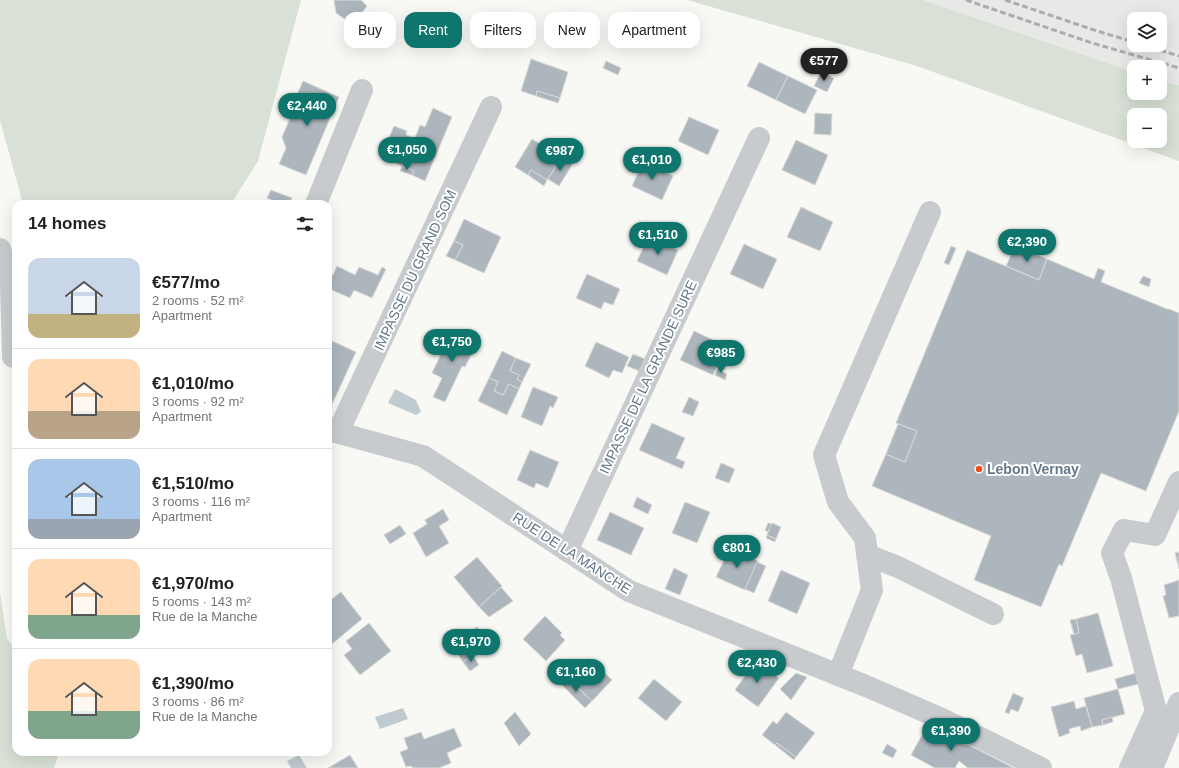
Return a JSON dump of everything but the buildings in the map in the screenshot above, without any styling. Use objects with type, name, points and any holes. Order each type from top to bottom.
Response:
[{"type":"street","points":[[318,200],[362,90]]},
{"type":"street","name":"IMPASSE DU GRAND SOM","points":[[333,431],[491,107]]},
{"type":"street","name":"IMPASSE DE LA GRANDE SURE","points":[[568,551],[759,138]]},
{"type":"street","points":[[838,675],[872,590],[865,538],[838,502],[824,455],[930,212]]},
{"type":"street","points":[[0,249],[11,286],[10,357]]},
{"type":"street","name":"RUE DE LA MANCHE","points":[[333,431],[423,456],[629,591],[838,675],[940,718],[1041,768]]},
{"type":"street","points":[[1130,768],[1156,711],[1121,578],[1112,553],[1124,530],[1155,535],[1179,482]]},
{"type":"street","points":[[867,555],[898,567],[993,614]]},
{"type":"street","points":[[1152,768],[1179,703]]},
{"type":"shaded area","points":[[0,0],[301,0],[258,161],[234,200],[22,200],[0,120]]},
{"type":"shaded area","points":[[687,0],[923,0],[1127,70],[1127,100],[1167,100],[1167,82],[1179,85],[1179,161],[1143,148],[1167,148],[1167,108],[1127,108],[1127,142],[917,66]]},
{"type":"shaded area","points":[[923,0],[1179,0],[1179,85],[1167,82],[1167,60],[1127,60],[1127,70]]},
{"type":"shaded area","points":[[395,389],[416,400],[421,412],[416,415],[388,403]]},
{"type":"shaded area","points":[[0,593],[7,639],[12,645],[12,756],[58,756],[54,768],[0,768]]},
{"type":"shaded area","points":[[403,708],[408,719],[380,729],[375,717]]},
{"type":"shaded area","points":[[300,756],[307,768],[291,768],[287,761]]},
{"type":"railway","points":[[966,0],[1092,43],[1179,68]]},
{"type":"railway","points":[[1005,0],[1127,40]]},
{"type":"railway","points":[[1166,52],[1179,56]]},
{"type":"place","name":"Lebon Vernay","points":[[979,469]]}]
